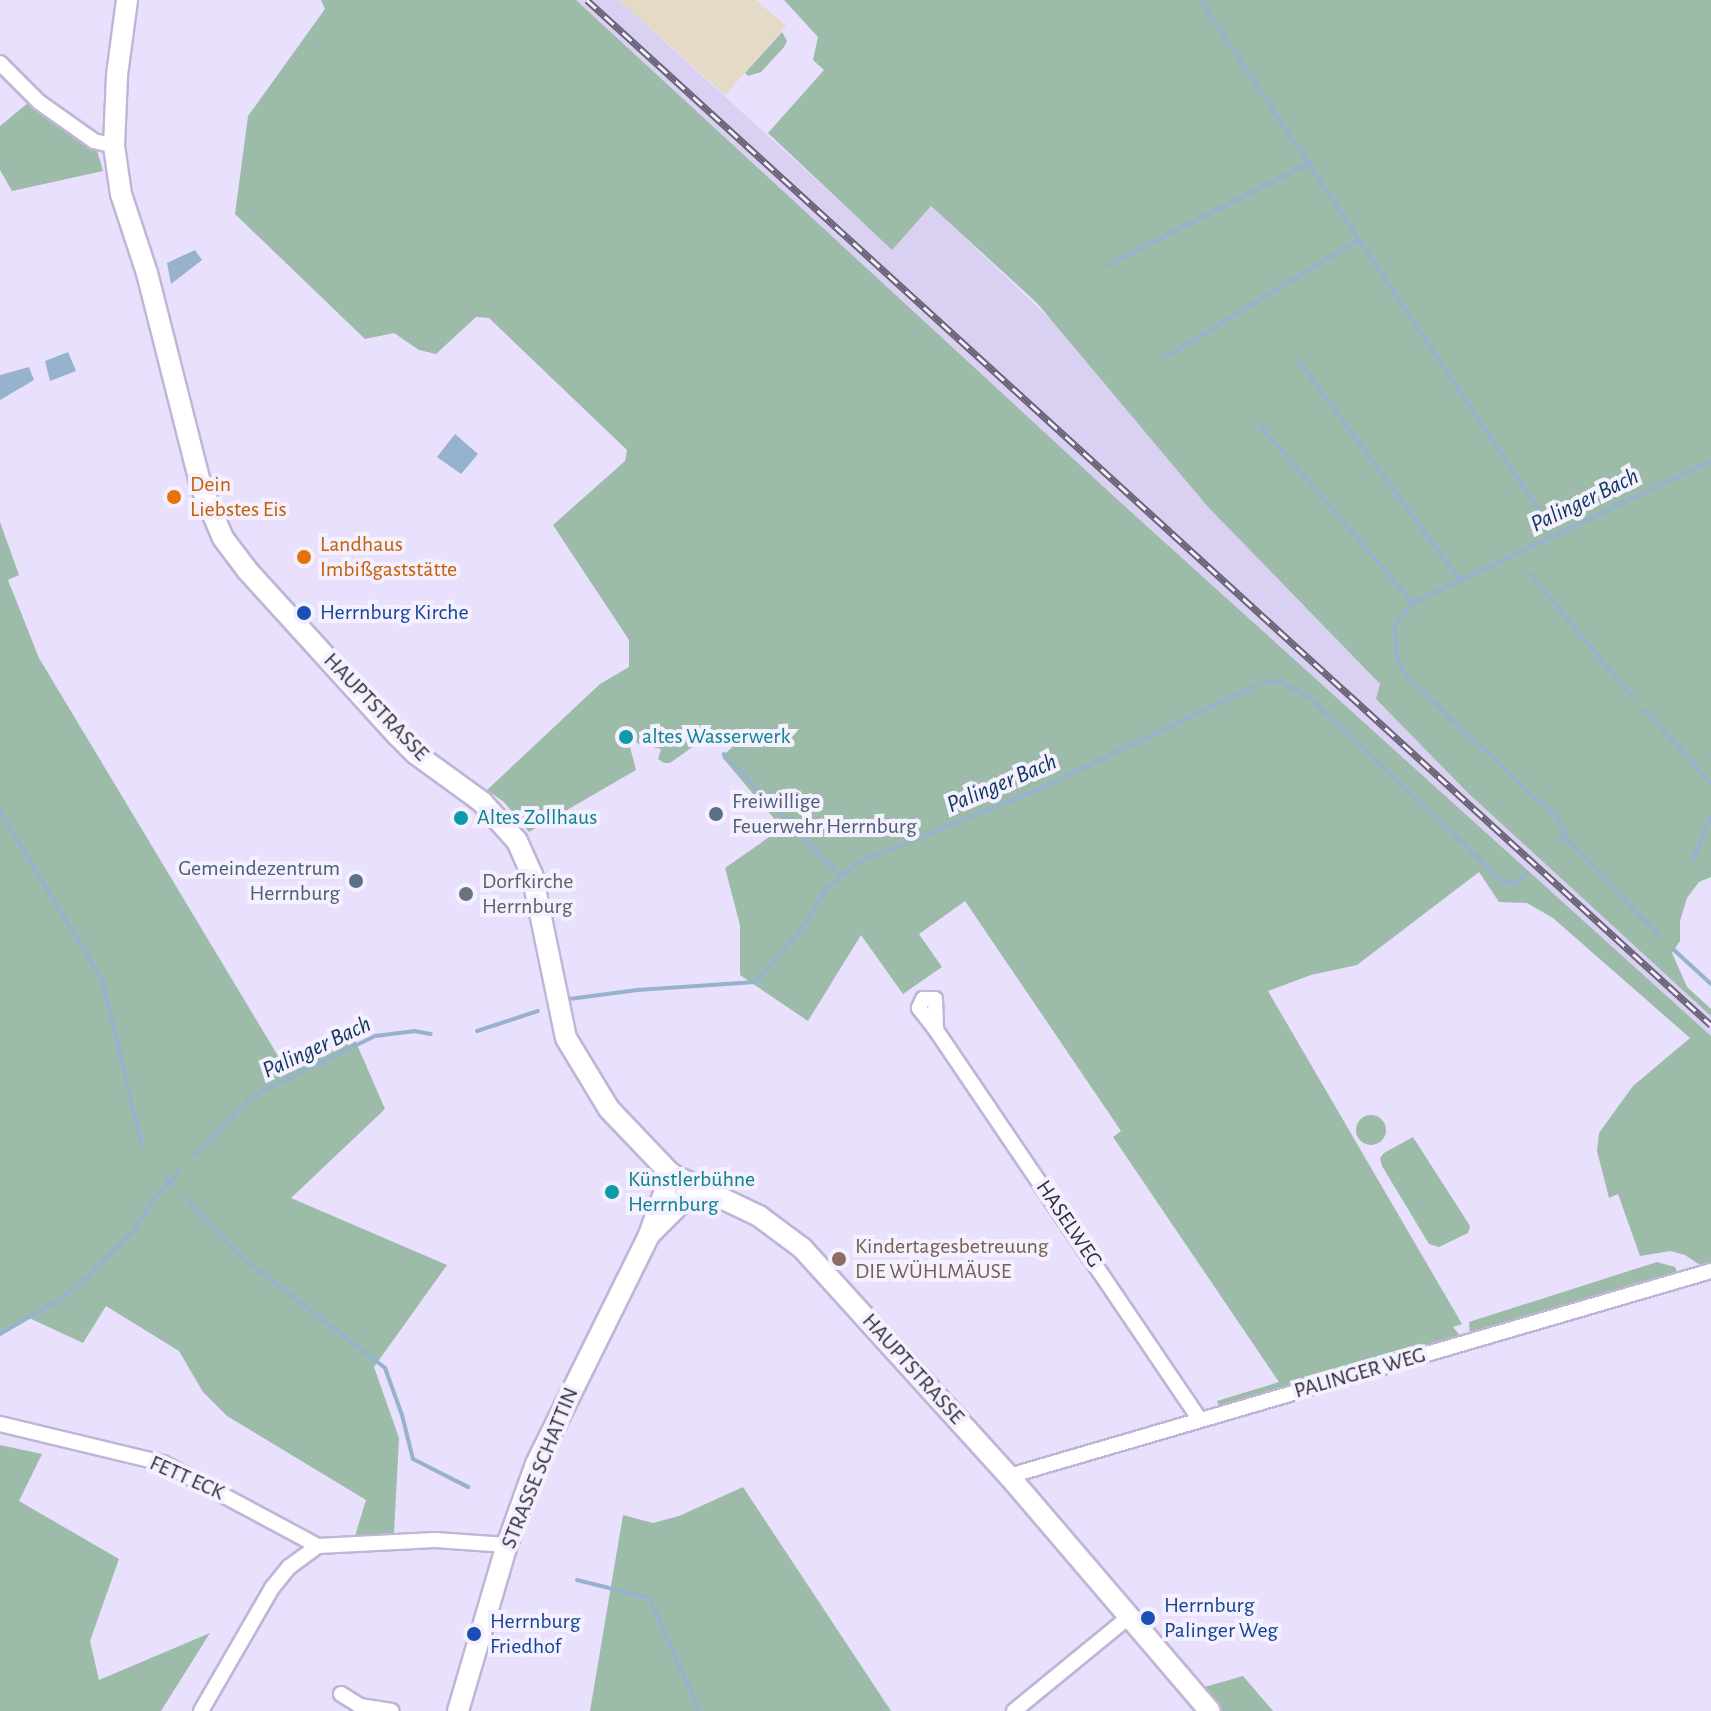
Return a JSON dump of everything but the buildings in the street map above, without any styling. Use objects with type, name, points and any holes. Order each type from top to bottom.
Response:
[{"type":"main road","name":"HAUPTSTRASSE","points":[[127,0],[117,75],[114,146],[121,194],[147,273],[212,517],[246,569],[398,736],[416,754],[482,802],[517,841],[532,874],[560,1018],[575,1058],[633,1136],[671,1174],[759,1216],[802,1248],[1009,1476],[1210,1711]]},
{"type":"main road","name":"STRASSE SCHATTIN","points":[[458,1711],[507,1545],[536,1464],[649,1235],[671,1174]]},
{"type":"main road","name":"STRASSE SCHATTIN","points":[[649,1235],[681,1203],[691,1186]]},
{"type":"street","points":[[0,63],[39,102],[94,141],[114,146]]},
{"type":"street","name":"HASELWEG","points":[[936,1030],[1199,1419]]},
{"type":"street","name":"PALINGER WEG","points":[[1009,1476],[1711,1271]]},
{"type":"street","name":"FETT ECK","points":[[0,1424],[163,1463],[318,1546]]},
{"type":"street","points":[[201,1711],[277,1581],[318,1546],[435,1540],[507,1545]]},
{"type":"street","points":[[1014,1711],[1129,1617]]},
{"type":"street","points":[[341,1694],[359,1708],[392,1711]]},
{"type":"shaded area","points":[[576,0],[619,0],[892,249],[931,206],[1068,336],[1208,507],[1380,684],[1376,700],[1711,1016],[1711,1036],[1119,501]]},
{"type":"shaded area","points":[[619,0],[756,0],[786,26],[725,95]]},
{"type":"green space","points":[[321,0],[576,0],[1119,501],[1711,1036],[1711,1264],[1703,1267],[1685,1255],[1670,1251],[1640,1256],[1618,1194],[1609,1198],[1597,1151],[1599,1133],[1633,1086],[1690,1038],[1553,918],[1527,903],[1499,902],[1479,872],[1357,965],[1311,975],[1268,991],[1462,1324],[1453,1327],[1462,1338],[1219,1406],[1217,1401],[1279,1382],[1113,1137],[1121,1131],[965,901],[919,934],[942,967],[903,994],[861,935],[808,1021],[740,975],[740,925],[725,868],[782,828],[722,757],[733,746],[715,731],[670,763],[664,763],[658,759],[661,749],[637,743],[630,728],[618,736],[630,747],[636,770],[529,832],[504,802],[487,790],[600,684],[629,667],[629,640],[553,525],[625,461],[627,450],[489,318],[476,317],[436,354],[419,350],[394,333],[365,339],[235,214],[248,116],[325,9]]},
{"type":"green space","points":[[784,0],[1711,0],[1711,877],[1699,882],[1687,898],[1680,921],[1680,941],[1672,953],[1687,987],[1711,1009],[1711,1016],[1467,792],[1376,699],[1380,684],[1208,507],[1037,303],[931,206],[892,250],[768,133],[824,70],[813,60],[818,37]]},
{"type":"green space","points":[[782,32],[787,41],[784,47],[761,72],[748,76],[745,73]]},
{"type":"green space","points":[[29,102],[96,147],[103,171],[12,191],[0,170],[0,126]]},
{"type":"green space","points":[[0,522],[19,575],[8,580],[39,658],[287,1071],[355,1040],[385,1109],[291,1198],[447,1265],[374,1367],[399,1438],[394,1533],[355,1536],[366,1500],[227,1416],[203,1392],[179,1351],[106,1306],[83,1343],[27,1317],[0,1334]]},
{"type":"green space","points":[[1371,1115],[1382,1119],[1386,1130],[1382,1141],[1371,1145],[1360,1141],[1356,1130],[1360,1119]]},
{"type":"green space","points":[[1413,1137],[1470,1226],[1468,1233],[1439,1247],[1429,1244],[1380,1158]]},
{"type":"green space","points":[[1657,1262],[1675,1267],[1678,1274],[1470,1336],[1469,1322]]},
{"type":"green space","points":[[0,1445],[42,1454],[19,1501],[119,1559],[90,1641],[99,1680],[210,1633],[161,1711],[0,1711]]},
{"type":"green space","points":[[743,1487],[891,1711],[590,1711],[623,1515],[653,1523],[679,1516]]},
{"type":"green space","points":[[1243,1676],[1273,1711],[1221,1711],[1201,1688]]},
{"type":"water","points":[[195,250],[202,260],[171,284],[167,263]]},
{"type":"water","points":[[68,352],[76,371],[50,381],[45,361]]},
{"type":"water","points":[[29,367],[34,380],[0,400],[0,375]]},
{"type":"water","points":[[455,434],[478,454],[461,474],[437,457]]},
{"type":"waterway","points":[[1200,0],[1542,515]]},
{"type":"waterway","points":[[1108,265],[1309,163]]},
{"type":"waterway","points":[[1164,358],[1360,239]]},
{"type":"waterway","points":[[1299,361],[1460,580]]},
{"type":"waterway","points":[[1259,424],[1413,603]]},
{"type":"waterway","name":"Palinger Bach","points":[[1559,840],[1565,831],[1557,818],[1406,676],[1396,657],[1395,624],[1413,603],[1711,461]]},
{"type":"waterway","points":[[1530,574],[1633,698]]},
{"type":"waterway","points":[[1261,684],[1280,681],[1311,699],[1503,881],[1516,884],[1526,873]]},
{"type":"waterway","name":"Palinger Bach","points":[[569,999],[637,990],[756,982],[803,927],[827,888],[859,862],[1035,791],[1253,687]]},
{"type":"waterway","points":[[1644,709],[1711,783]]},
{"type":"waterway","points":[[724,754],[840,875]]},
{"type":"waterway","points":[[0,811],[102,980],[142,1145]]},
{"type":"waterway","points":[[1693,860],[1711,817]]},
{"type":"waterway","points":[[1563,835],[1660,936]]},
{"type":"waterway","points":[[1674,950],[1711,984]]},
{"type":"waterway","name":"Palinger Bach","points":[[477,1031],[538,1011]]},
{"type":"waterway","name":"Palinger Bach","points":[[194,1156],[248,1101],[264,1090],[375,1036],[414,1031],[431,1034]]},
{"type":"waterway","name":"Palinger Bach","points":[[0,1334],[65,1296],[85,1278],[135,1229],[156,1196],[179,1172]]},
{"type":"waterway","name":"Palinger Bach","points":[[166,1178],[172,1185]]},
{"type":"waterway","points":[[186,1199],[245,1260],[385,1368],[402,1415],[413,1459],[468,1487]]},
{"type":"waterway","points":[[577,1580],[649,1598],[700,1711]]},
{"type":"railway","points":[[587,0],[1711,1025]]},
{"type":"place","name":"Dein Liebstes Eis","points":[[174,497]]},
{"type":"place","name":"Landhaus Imbißgaststätte","points":[[304,557]]},
{"type":"place","name":"Herrnburg Kirche","points":[[304,613]]},
{"type":"place","name":"altes Wasserwerk","points":[[626,737]]},
{"type":"place","name":"Freiwillige Feuerwehr Herrnburg","points":[[716,814]]},
{"type":"place","name":"Altes Zollhaus","points":[[461,818]]},
{"type":"place","name":"Gemeindezentrum Herrnburg","points":[[356,881]]},
{"type":"place","name":"Dorfkirche Herrnburg","points":[[466,894]]},
{"type":"place","name":"Künstlerbühne Herrnburg","points":[[612,1192]]},
{"type":"place","name":"Kindertagesbetreuung DIE WÜHLMÄUSE","points":[[839,1259]]},
{"type":"place","name":"Herrnburg Palinger Weg","points":[[1148,1618]]},
{"type":"place","name":"Herrnburg Friedhof","points":[[474,1634]]}]
